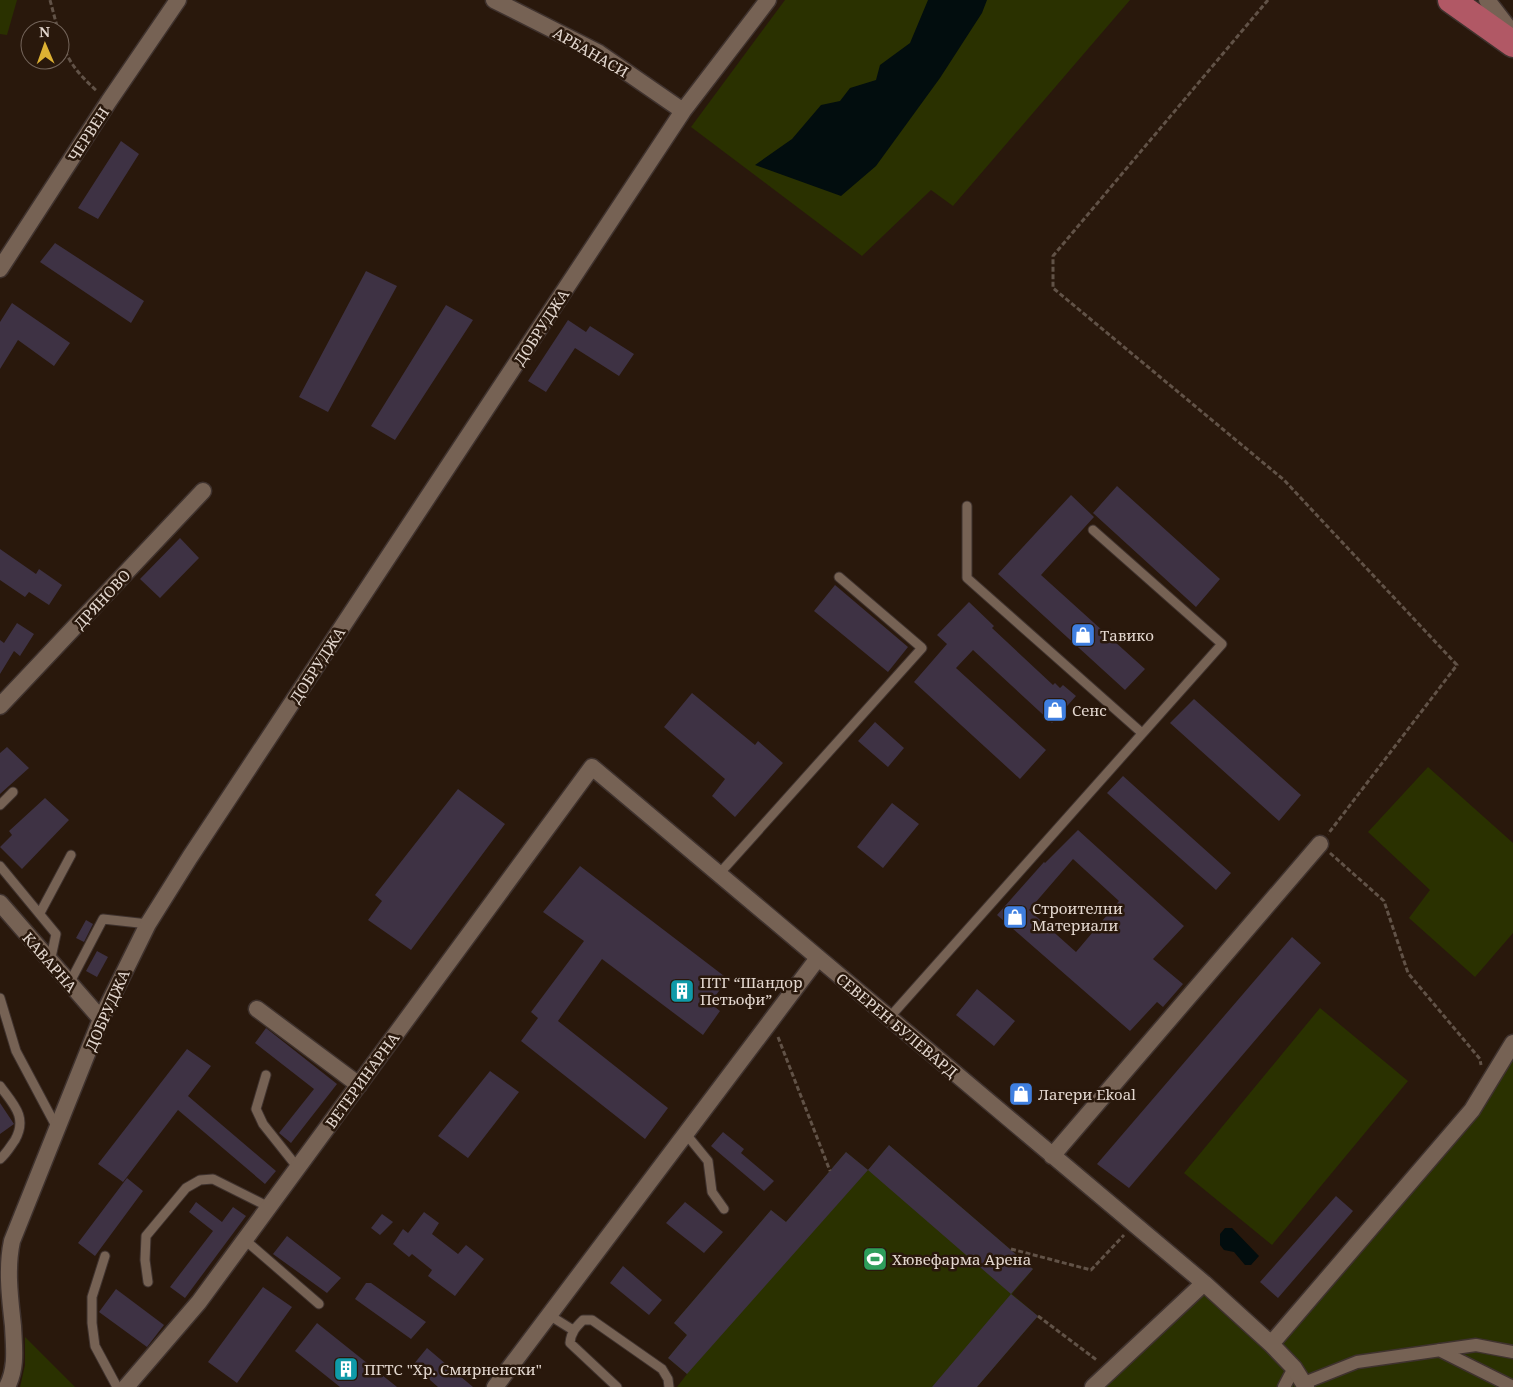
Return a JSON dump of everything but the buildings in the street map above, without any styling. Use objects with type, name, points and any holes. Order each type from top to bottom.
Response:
[{"type":"main road","points":[[1451,0],[1513,44]]},
{"type":"street","name":"ЧЕРВЕН","points":[[0,269],[109,101],[178,0]]},
{"type":"street","name":"АРБАНАСИ","points":[[494,0],[599,53],[683,110]]},
{"type":"street","name":"ДОБРУДЖА","points":[[7,1387],[15,1366],[8,1265],[17,1230],[101,1020],[148,924],[196,848],[683,110],[768,0]]},
{"type":"street","points":[[1487,0],[1513,34]]},
{"type":"street","name":"ДРЯНОВО","points":[[0,706],[203,491]]},
{"type":"street","name":"СЕВЕРЕН БУЛЕВАРД","points":[[592,767],[1204,1283],[1271,1344],[1294,1368],[1304,1385]]},
{"type":"street","name":"ВЕТЕРИНАРНА","points":[[126,1387],[199,1302],[592,767]]},
{"type":"street","points":[[1052,1156],[1320,844]]},
{"type":"street","name":"КАВАРНА","points":[[0,903],[101,1020]]},
{"type":"street","points":[[496,1387],[818,958]]},
{"type":"street","points":[[258,1009],[359,1084]]},
{"type":"street","points":[[1271,1344],[1472,1110],[1513,1043]]},
{"type":"street","points":[[0,1246],[17,1230]]},
{"type":"street","points":[[1092,1387],[1204,1283]]},
{"type":"street","points":[[0,1316],[14,1338]]},
{"type":"street","points":[[1304,1385],[1357,1362],[1476,1345],[1513,1352]]},
{"type":"street","points":[[1439,1350],[1513,1387]]},
{"type":"street","points":[[1284,1387],[1294,1368]]},
{"type":"lane","points":[[967,506],[967,578],[1142,733]]},
{"type":"lane","points":[[889,1018],[1222,644],[1093,530]]},
{"type":"lane","points":[[719,874],[922,648],[839,577]]},
{"type":"lane","points":[[0,805],[13,792]]},
{"type":"lane","points":[[40,912],[71,855]]},
{"type":"lane","points":[[0,866],[40,912],[56,934],[50,962]]},
{"type":"lane","points":[[69,984],[103,919],[148,924]]},
{"type":"lane","points":[[0,998],[16,1051],[57,1128]]},
{"type":"lane","points":[[266,1075],[256,1109],[263,1124],[298,1168]]},
{"type":"lane","points":[[0,1086],[21,1119],[20,1131],[7,1153],[0,1159]]},
{"type":"lane","points":[[686,1134],[708,1161],[712,1192],[724,1209]]},
{"type":"lane","points":[[148,1282],[145,1260],[146,1236],[186,1188],[200,1180],[213,1179],[269,1207]]},
{"type":"lane","points":[[245,1240],[319,1304]]},
{"type":"lane","points":[[105,1256],[92,1297],[92,1323],[96,1346],[117,1387]]},
{"type":"lane","points":[[550,1315],[573,1330]]},
{"type":"lane","points":[[617,1387],[570,1343],[570,1336],[573,1330],[583,1320],[592,1320],[662,1369],[668,1379],[669,1387]]},
{"type":"path","points":[[50,0],[55,20]]},
{"type":"path","points":[[1268,0],[1053,256],[1054,288],[1284,480],[1457,665],[1320,844],[1384,901],[1408,973],[1480,1059],[1486,1087]]},
{"type":"path","points":[[70,60],[80,75],[109,101]]},
{"type":"path","points":[[771,1020],[830,1171]]},
{"type":"path","points":[[1011,1249],[1091,1270],[1134,1225]]},
{"type":"path","points":[[1038,1316],[1110,1370]]},
{"type":"green space","points":[[0,0],[17,0],[7,35],[0,34]]},
{"type":"green space","points":[[785,0],[1130,0],[953,206],[931,190],[862,256],[691,127]]},
{"type":"green space","points":[[1428,767],[1513,843],[1513,933],[1475,977],[1409,918],[1430,890],[1368,832]]},
{"type":"green space","points":[[1320,1008],[1408,1081],[1272,1245],[1184,1173]]},
{"type":"green space","points":[[1513,1056],[1513,1387],[1093,1387],[1197,1286],[1272,1351]]},
{"type":"green space","name":"Хювефарма Арена","points":[[889,1145],[1033,1269],[1012,1294],[1038,1316],[977,1387],[677,1387],[687,1374],[668,1358],[687,1335],[674,1323],[771,1210],[786,1222],[846,1152],[868,1170]]},
{"type":"green space","points":[[25,1337],[75,1387],[20,1387],[25,1365]]},
{"type":"shaded area","points":[[928,0],[987,0],[982,13],[940,78],[876,166],[841,196],[755,165],[792,139],[821,105],[840,101],[850,88],[876,80],[880,65],[910,43]]},
{"type":"shaded area","points":[[1225,1228],[1232,1228],[1259,1256],[1251,1265],[1245,1265],[1234,1252],[1224,1250],[1220,1245],[1220,1234]]},
{"type":"place","name":"Тавико","points":[[1083,635]]},
{"type":"place","name":"Сенс","points":[[1055,710]]},
{"type":"place","name":"Строителни Материали","points":[[1015,917]]},
{"type":"place","name":"ПТГ “Шандор Петьофи”","points":[[682,991]]},
{"type":"place","name":"Лагери Ekoal","points":[[1021,1094]]},
{"type":"place","name":"Хювефарма Арена","points":[[875,1259]]},
{"type":"place","name":"ПГТС \"Хр. Смирненски\"","points":[[346,1369]]}]
